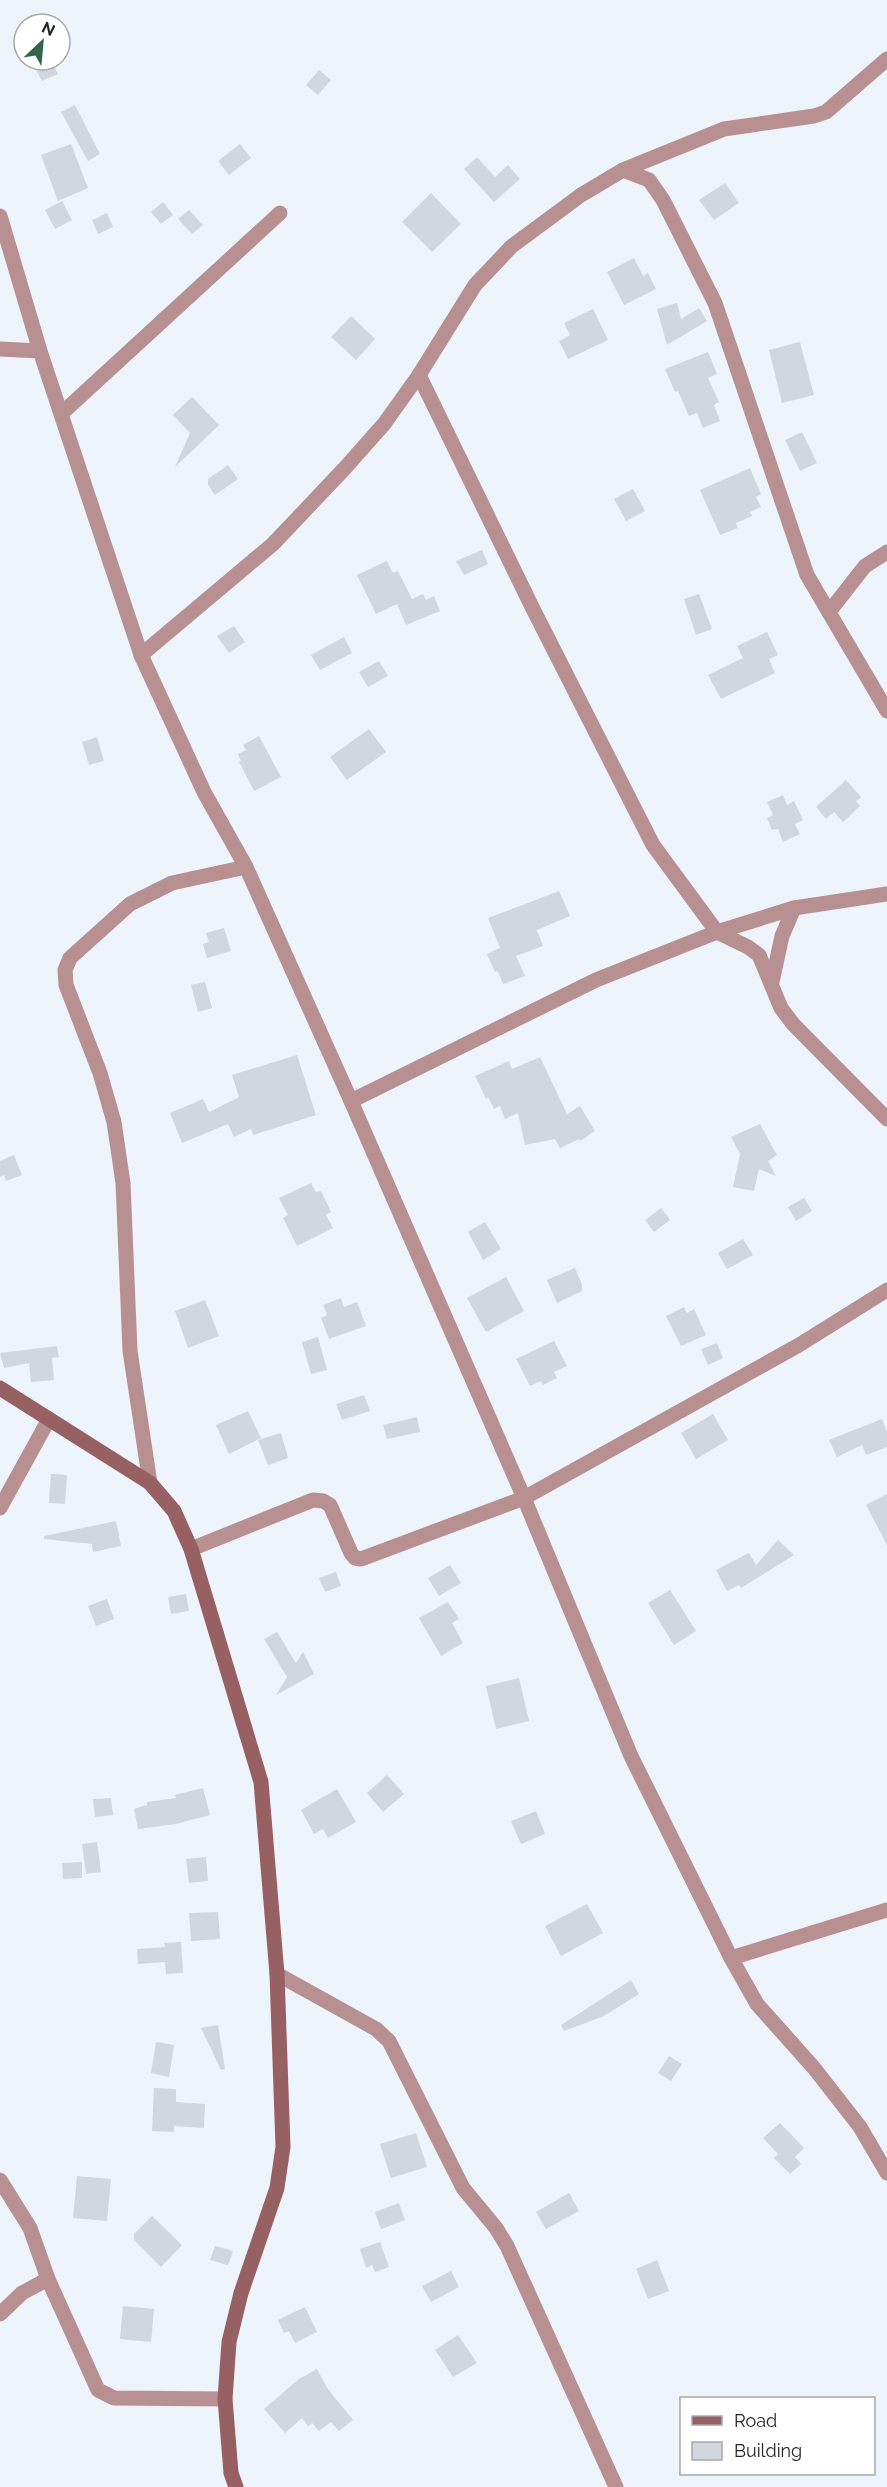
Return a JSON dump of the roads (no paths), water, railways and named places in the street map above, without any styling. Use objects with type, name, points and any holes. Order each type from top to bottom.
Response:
[{"type":"street","points":[[141,655],[273,543],[384,424],[419,375],[476,285],[512,246],[581,195],[624,170],[724,129],[814,116],[826,112],[887,59]]},
{"type":"street","points":[[624,170],[649,180],[663,200],[715,303],[800,559],[807,575],[887,711]]},
{"type":"street","points":[[61,414],[279,213]]},
{"type":"street","points":[[0,216],[40,351],[141,655],[204,792],[246,867],[351,1101],[524,1498],[631,1755],[731,1958],[757,2004],[814,2068],[860,2127],[887,2174]]},
{"type":"street","points":[[0,349],[40,351]]},
{"type":"street","points":[[419,375],[533,609],[653,845],[717,932],[759,955],[781,1008],[793,1024],[887,1119]]},
{"type":"street","points":[[829,612],[865,567],[887,552]]},
{"type":"street","points":[[150,1484],[130,1351],[123,1183],[114,1122],[100,1072],[66,985],[65,970],[70,958],[130,904],[172,883],[246,867]]},
{"type":"street","points":[[351,1101],[596,980],[717,932],[794,908],[887,894]]},
{"type":"street","points":[[772,982],[782,936],[794,908]]},
{"type":"street","points":[[191,1549],[313,1500],[323,1501],[330,1505],[351,1553],[355,1558],[361,1559],[524,1498],[800,1345],[887,1290]]},
{"type":"street","points":[[0,1388],[150,1484],[174,1511],[191,1549],[261,1782],[277,1974],[284,2147],[277,2188],[241,2294],[229,2342],[225,2399],[231,2473],[236,2487]]},
{"type":"street","points":[[0,1508],[49,1419]]},
{"type":"street","points":[[731,1958],[887,1910]]},
{"type":"street","points":[[277,1974],[376,2029],[389,2041],[463,2188],[496,2228],[507,2246],[616,2487]]},
{"type":"street","points":[[0,2180],[30,2228],[48,2279],[98,2390],[114,2398],[225,2399]]},
{"type":"street","points":[[0,2314],[22,2293],[48,2279]]}]
